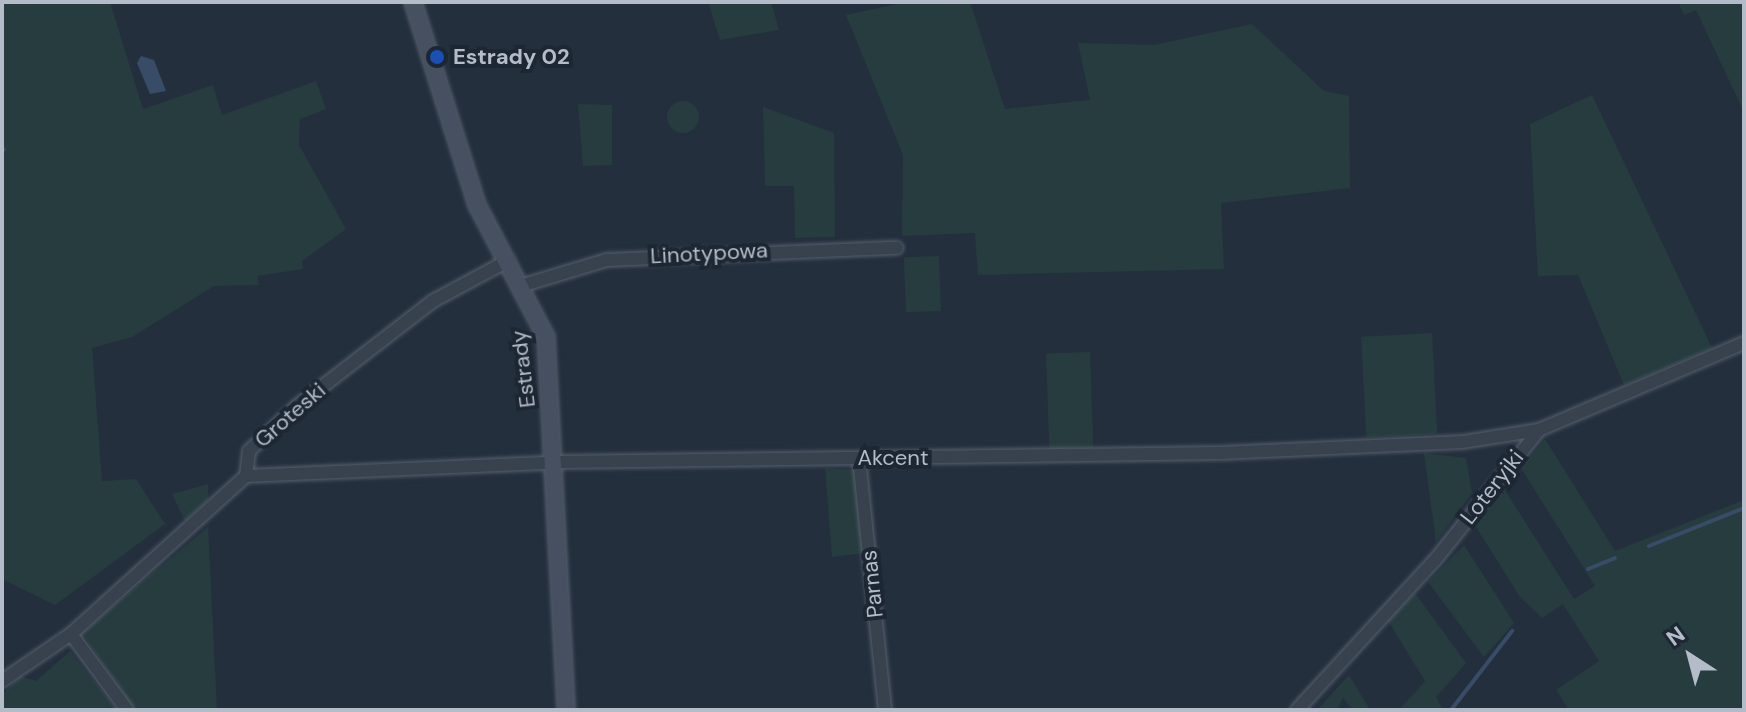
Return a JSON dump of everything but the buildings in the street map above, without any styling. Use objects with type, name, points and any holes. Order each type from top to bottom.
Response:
[{"type":"main road","name":"Estrady","points":[[413,2],[469,186],[524,285],[546,337],[566,710]]},
{"type":"street","name":"Linotypowa","points":[[524,285],[607,260],[897,248]]},
{"type":"street","name":"Groteski","points":[[2,681],[71,634],[246,476],[249,451],[297,406],[433,301],[509,260]]},
{"type":"street","name":"Loteryjki","points":[[1297,710],[1435,560],[1539,430],[1744,343]]},
{"type":"street","name":"Akcent","points":[[246,476],[554,465],[1221,453],[1463,442],[1539,430]]},
{"type":"street","name":"Parnas","points":[[859,458],[885,710]]},
{"type":"street","points":[[71,634],[127,710]]},
{"type":"green space","points":[[2,2],[110,2],[143,109],[213,85],[222,115],[316,81],[326,109],[300,119],[299,145],[346,229],[302,261],[303,269],[257,276],[259,285],[214,286],[132,337],[92,348],[102,481],[136,479],[165,524],[55,605],[2,579]]},
{"type":"green space","points":[[708,2],[771,2],[779,30],[720,40]]},
{"type":"green space","points":[[907,2],[970,2],[1005,109],[1090,100],[1078,43],[1154,45],[1252,24],[1324,91],[1349,96],[1350,188],[1221,203],[1224,269],[978,275],[975,233],[902,236],[903,155],[846,15]]},
{"type":"green space","points":[[1678,2],[1744,2],[1744,112],[1696,10],[1684,15]]},
{"type":"green space","points":[[1592,95],[1712,348],[1624,385],[1578,275],[1538,276],[1530,124]]},
{"type":"green space","points":[[683,101],[695,105],[699,117],[695,129],[683,133],[671,129],[667,117],[671,105]]},
{"type":"green space","points":[[578,104],[612,105],[612,165],[583,166]]},
{"type":"green space","points":[[763,107],[834,133],[835,237],[795,238],[794,186],[765,186]]},
{"type":"green space","points":[[939,256],[941,311],[906,312],[904,257]]},
{"type":"green space","points":[[1432,333],[1437,434],[1366,438],[1361,337]]},
{"type":"green space","points":[[1090,352],[1093,448],[1049,449],[1046,354]]},
{"type":"green space","points":[[1545,439],[1615,551],[1744,500],[1744,710],[1569,710],[1556,690],[1599,661],[1563,604],[1542,618],[1520,597],[1473,522],[1503,487],[1574,599],[1595,586],[1521,468]]},
{"type":"green space","points":[[1424,453],[1466,458],[1472,493],[1436,542]]},
{"type":"green space","points":[[825,468],[855,470],[864,553],[832,557]]},
{"type":"green space","points":[[208,484],[208,500],[185,521],[172,494]]},
{"type":"green space","points":[[208,527],[217,710],[134,710],[82,632]]},
{"type":"green space","points":[[1464,545],[1514,623],[1484,657],[1428,582]]},
{"type":"green space","points":[[1415,593],[1466,663],[1436,697],[1443,710],[1399,710],[1425,681],[1387,619]]},
{"type":"green space","points":[[70,651],[117,710],[2,710],[2,695],[20,676],[36,681]]},
{"type":"green space","points":[[1349,675],[1370,710],[1353,710],[1343,698],[1337,710],[1317,710]]},
{"type":"water","points":[[141,56],[154,60],[166,91],[150,94],[137,63]]},
{"type":"waterway","points":[[2,146],[4,150]]},
{"type":"waterway","points":[[1649,546],[1744,508]]},
{"type":"waterway","points":[[1588,569],[1615,558]]},
{"type":"waterway","points":[[1451,710],[1512,631]]},
{"type":"place","name":"Estrady 02","points":[[437,57]]}]
